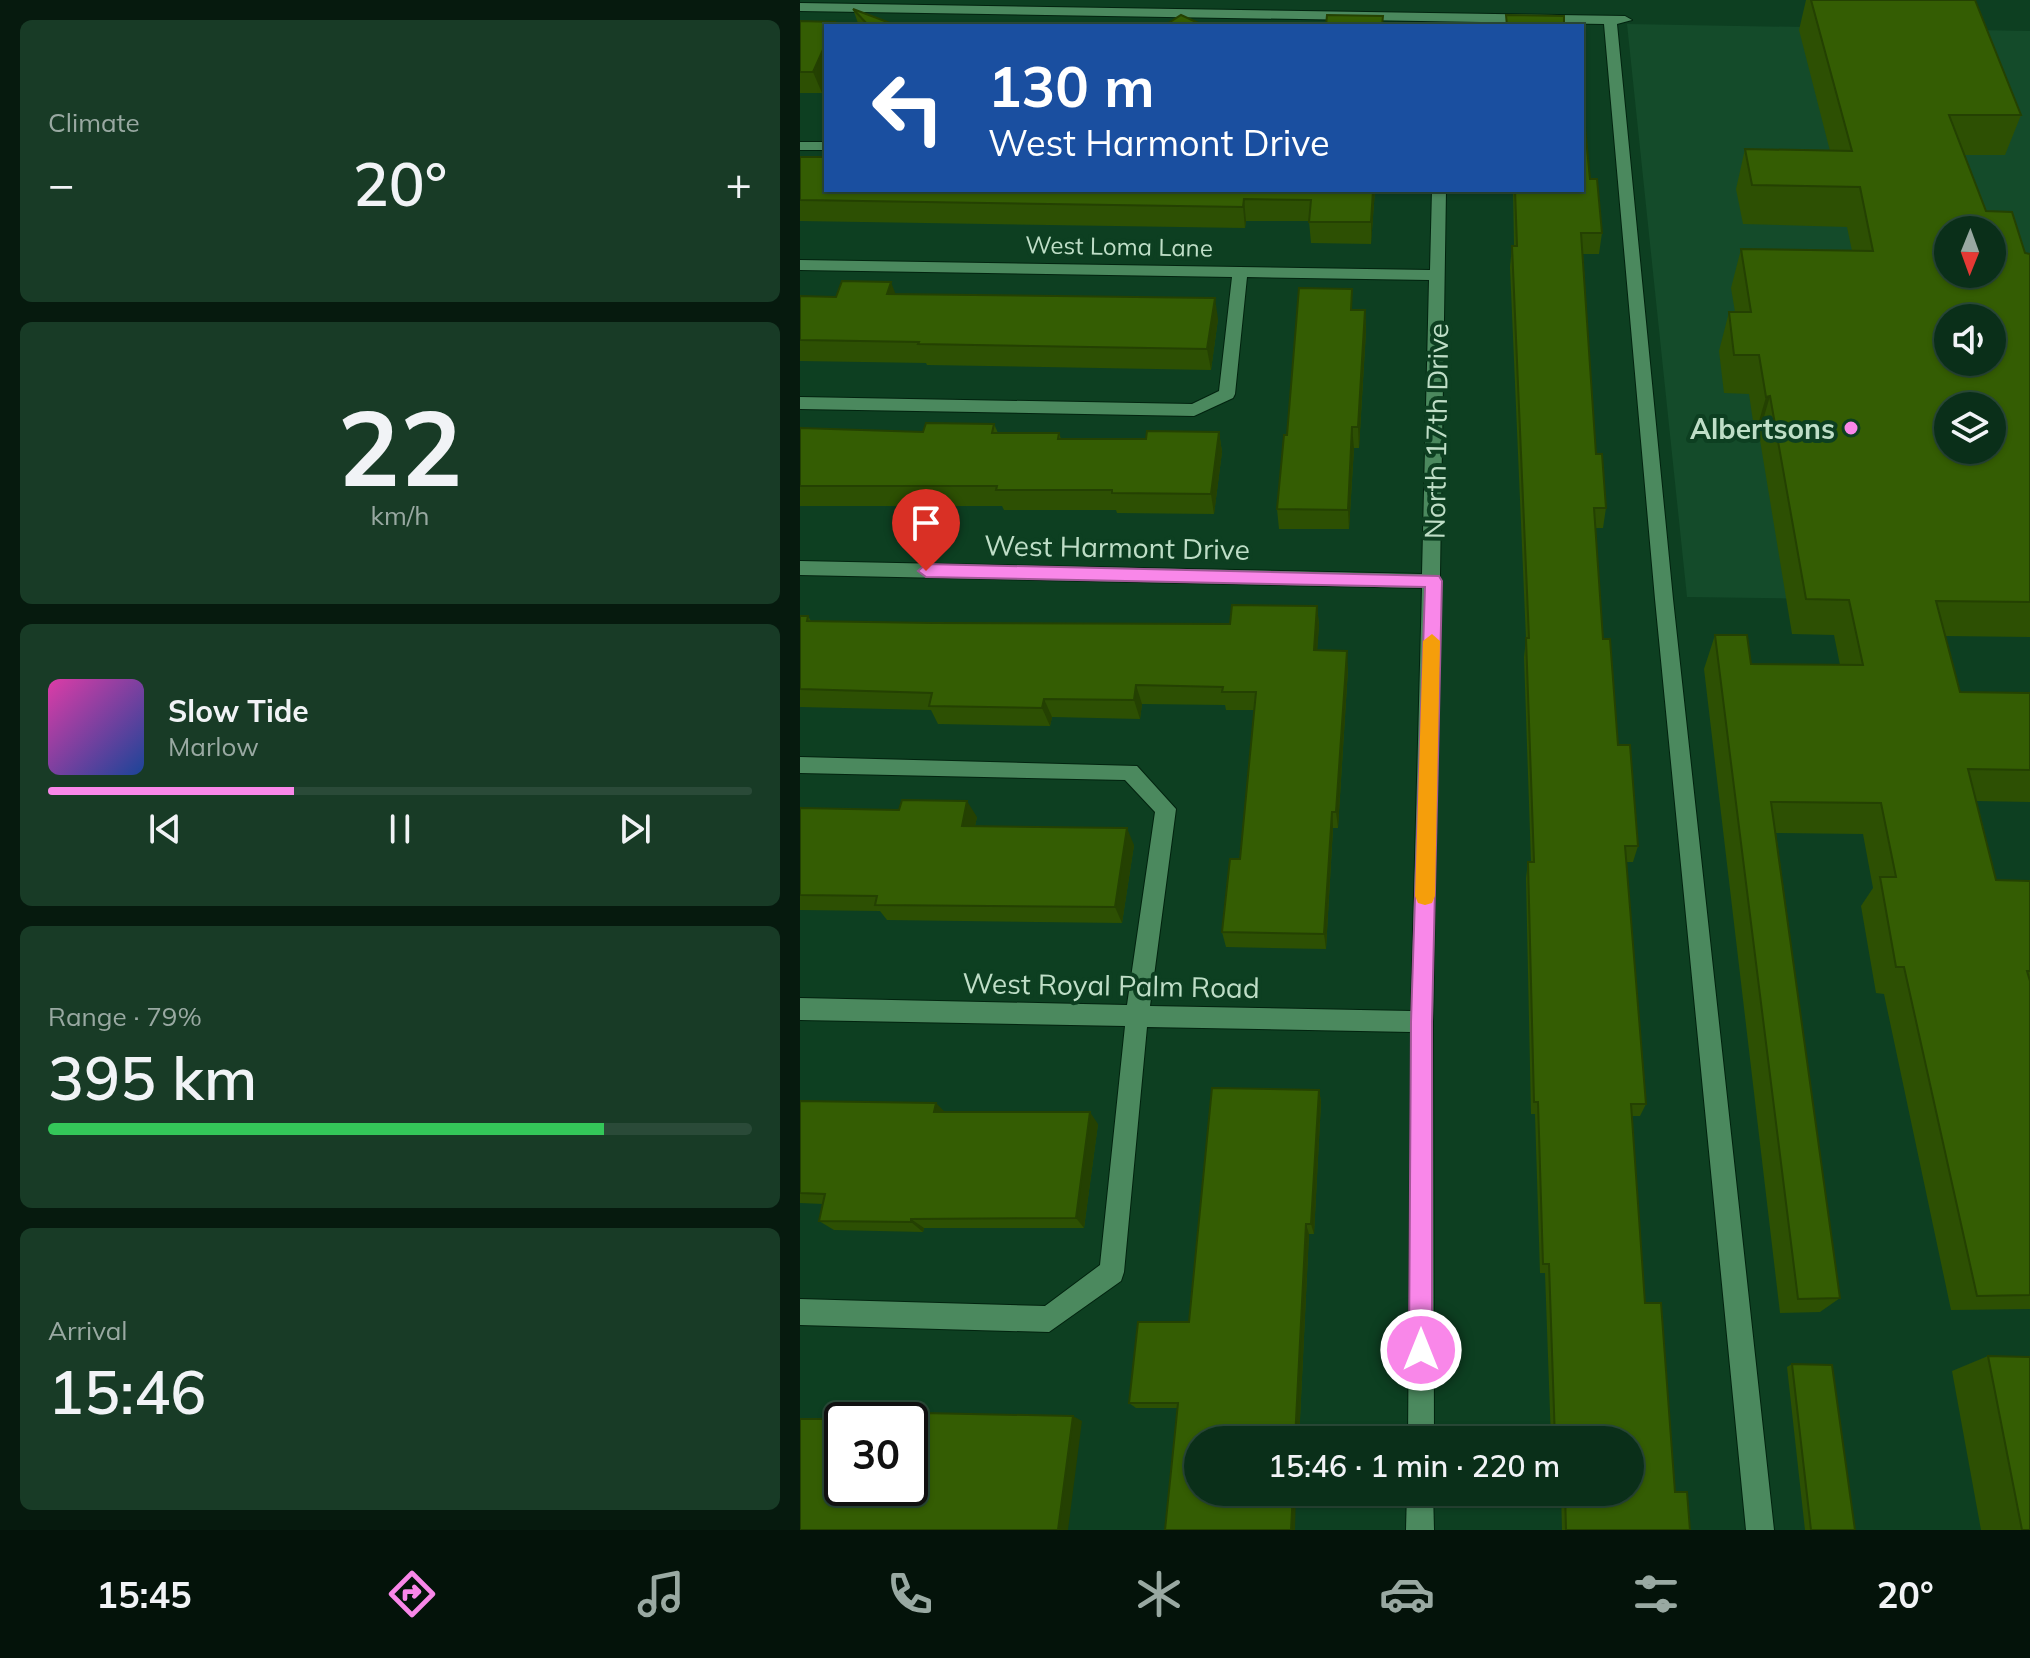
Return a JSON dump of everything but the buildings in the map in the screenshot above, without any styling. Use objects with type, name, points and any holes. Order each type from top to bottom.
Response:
[{"type":"street","points":[[1442,22],[1443,0]]},
{"type":"street","points":[[800,7],[1072,11],[1278,20],[1618,20],[1664,599],[1760,1530]]},
{"type":"street","points":[[1068,24],[1072,11]]},
{"type":"street","points":[[800,146],[824,146]]},
{"type":"street","name":"North 17th Drive","points":[[1421,1426],[1422,1022],[1439,192]]},
{"type":"street","name":"West Loma Lane","points":[[800,265],[1438,275]]},
{"type":"street","points":[[800,403],[1194,410],[1227,394],[1240,272]]},
{"type":"street","name":"West Harmont Drive","points":[[800,568],[1433,581]]},
{"type":"street","points":[[800,765],[1130,772],[1166,809],[1137,1016],[1112,1272],[1049,1319],[800,1312]]},
{"type":"street","name":"West Royal Palm Road","points":[[800,1009],[1422,1022]]},
{"type":"street","points":[[1420,1506],[1420,1530]]},
{"type":"shaded area","points":[[1627,24],[2030,31],[2030,602],[1687,597]]},
{"type":"slow traffic","points":[[1425,896],[1432,641]]},
{"type":"place","name":"Albertsons","points":[[1851,428]]},
{"type":"route","points":[[926,571],[1433,581],[1422,1022],[1421,1350]]}]
